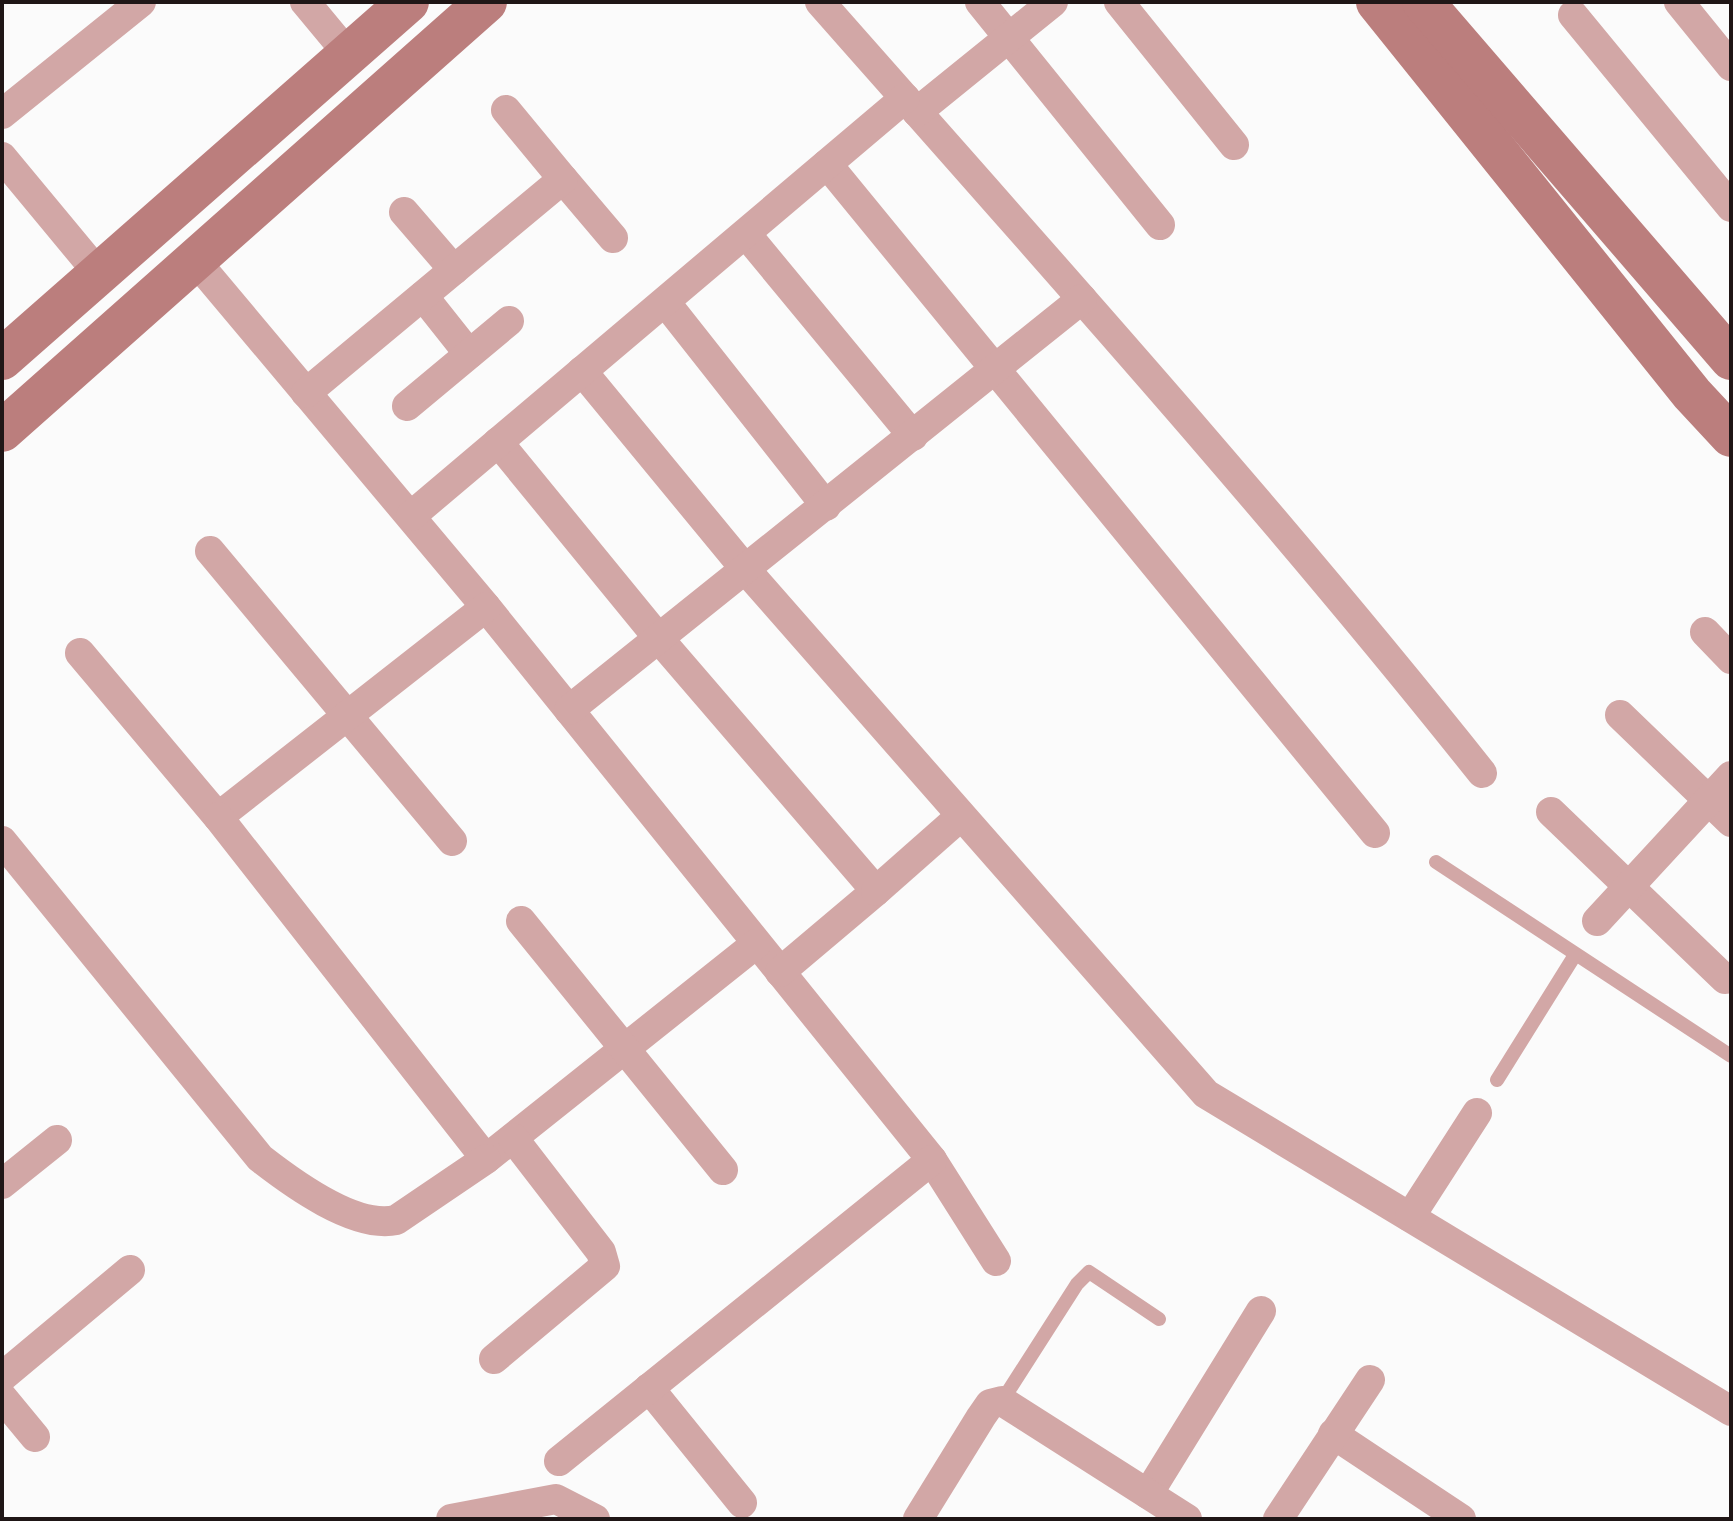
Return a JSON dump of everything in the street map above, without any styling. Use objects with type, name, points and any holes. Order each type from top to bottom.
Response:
[{"type":"street","points":[[2,114],[141,2]]},
{"type":"street","points":[[305,2],[349,55]]},
{"type":"street","points":[[2,359],[408,2]]},
{"type":"street","points":[[2,431],[486,2]]},
{"type":"street","points":[[820,2],[1082,299],[1419,694],[1482,773]]},
{"type":"street","points":[[980,2],[1160,225]]},
{"type":"street","points":[[411,516],[827,164],[1009,37],[1053,2]]},
{"type":"street","points":[[1119,2],[1234,145]]},
{"type":"street","points":[[1377,2],[1692,394],[1731,436]]},
{"type":"street","points":[[1423,2],[1728,350]]},
{"type":"street","points":[[1679,2],[1731,66]]},
{"type":"street","points":[[1573,15],[1731,207]]},
{"type":"street","points":[[506,110],[613,238]]},
{"type":"street","points":[[2,157],[99,274]]},
{"type":"street","points":[[827,164],[1375,833]]},
{"type":"street","points":[[306,393],[563,179]]},
{"type":"street","points":[[404,212],[454,270]]},
{"type":"street","points":[[746,234],[913,436]]},
{"type":"street","points":[[194,259],[486,607],[932,1160],[996,1261]]},
{"type":"street","points":[[423,296],[469,354]]},
{"type":"street","points":[[569,710],[1082,299]]},
{"type":"street","points":[[666,303],[826,506]]},
{"type":"street","points":[[407,406],[509,321]]},
{"type":"street","points":[[582,371],[746,570],[1206,1094],[1731,1411]]},
{"type":"street","points":[[498,442],[660,640],[876,891]]},
{"type":"street","points":[[210,551],[452,841]]},
{"type":"street","points":[[218,817],[486,607]]},
{"type":"street","points":[[1705,632],[1731,659]]},
{"type":"street","points":[[80,653],[218,817],[486,1159]]},
{"type":"street","points":[[1620,715],[1731,822]]},
{"type":"street","points":[[1597,921],[1731,776]]},
{"type":"street","points":[[1551,812],[1725,979]]},
{"type":"street","points":[[780,972],[961,816]]},
{"type":"street","points":[[2,841],[260,1158],[278,1173],[334,1206],[371,1222],[396,1220],[486,1159],[756,944]]},
{"type":"street","points":[[521,921],[723,1170]]},
{"type":"street","points":[[1410,1217],[1477,1113]]},
{"type":"street","points":[[494,1359],[605,1266],[601,1252],[513,1138]]},
{"type":"street","points":[[2,1184],[57,1140]]},
{"type":"street","points":[[559,1461],[932,1160]]},
{"type":"street","points":[[2,1377],[130,1270]]},
{"type":"street","points":[[1148,1494],[1261,1311]]},
{"type":"street","points":[[1278,1519],[1370,1380]]},
{"type":"street","points":[[649,1388],[742,1503]]},
{"type":"street","points":[[2,1397],[35,1437]]},
{"type":"street","points":[[918,1519],[990,1404],[1002,1401],[1187,1519]]},
{"type":"street","points":[[1333,1434],[1461,1519]]},
{"type":"street","points":[[451,1519],[556,1499],[595,1519]]},
{"type":"lane","points":[[1436,862],[1731,1056]]},
{"type":"lane","points":[[1497,1080],[1575,955]]},
{"type":"lane","points":[[1002,1401],[1077,1284],[1089,1272],[1159,1319]]}]
